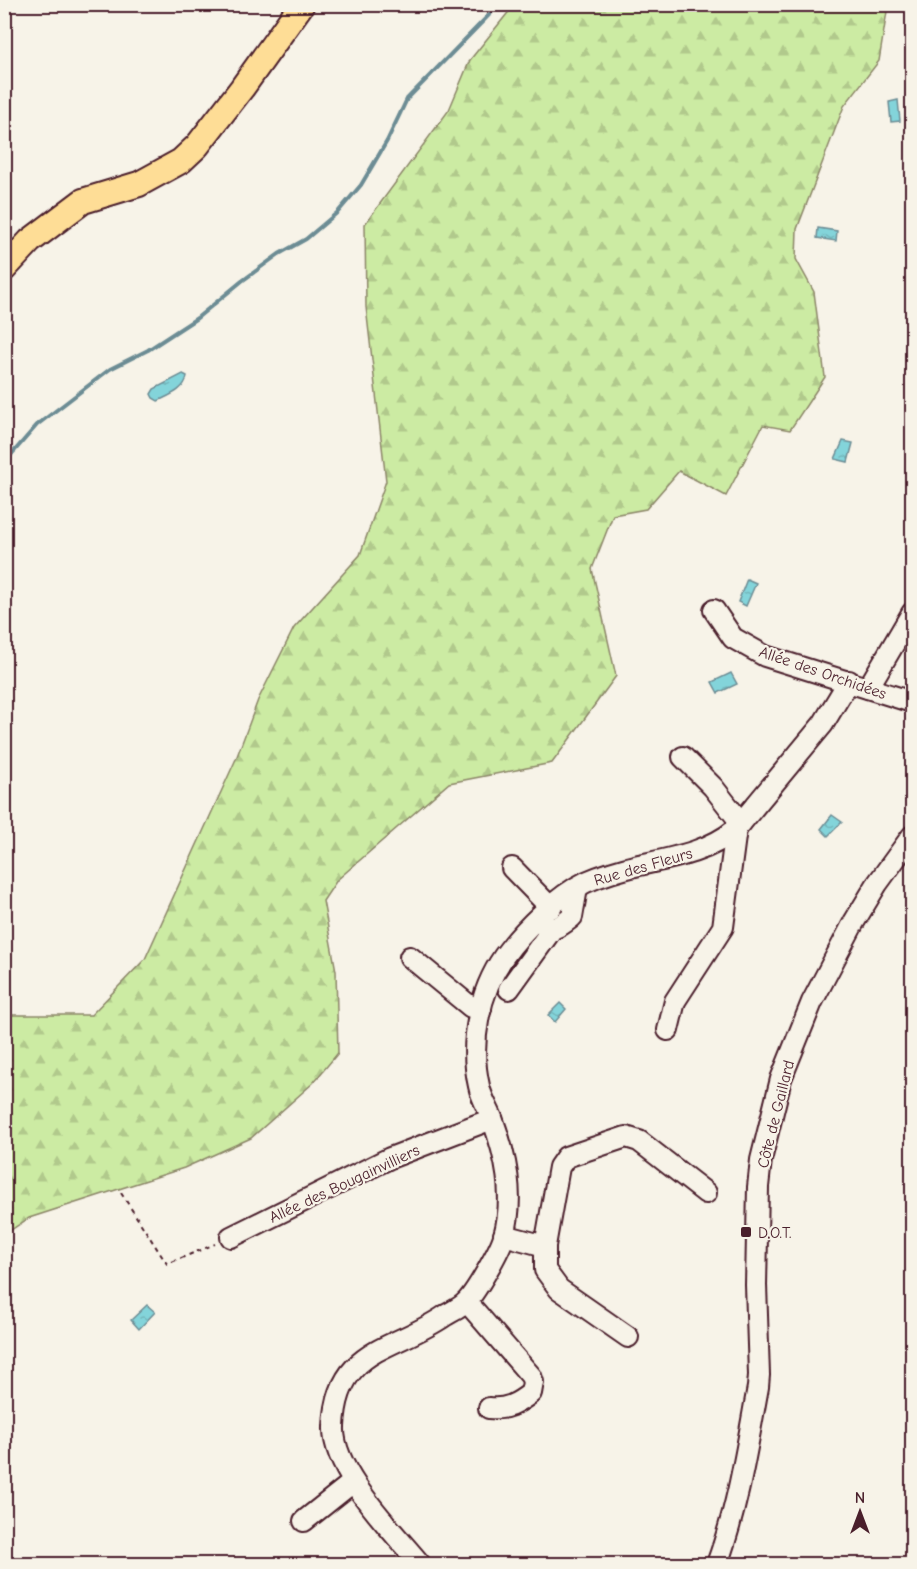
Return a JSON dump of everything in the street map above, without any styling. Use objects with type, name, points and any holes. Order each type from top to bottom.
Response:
[{"type":"main road","points":[[4,269],[30,241],[83,201],[139,184],[181,161],[197,146],[223,113],[302,4]]},
{"type":"street","name":"Allée des Orchidées","points":[[714,610],[733,638],[765,656],[912,702]]},
{"type":"street","points":[[868,688],[912,613]]},
{"type":"street","name":"Rue des Fleurs","points":[[420,1564],[353,1482],[339,1457],[333,1430],[337,1400],[348,1373],[370,1353],[427,1329],[466,1302],[498,1252],[504,1235],[510,1198],[507,1165],[479,1087],[475,1056],[477,1023],[486,990],[504,956],[586,882],[636,866],[682,857],[728,836],[739,826],[823,724],[849,681]]},
{"type":"street","points":[[668,1030],[675,1001],[723,927],[739,826],[713,787],[683,757]]},
{"type":"street","name":"Côte de Gaillard","points":[[717,1564],[730,1528],[742,1479],[758,1387],[756,1286],[758,1187],[761,1160],[781,1079],[813,1002],[854,922],[912,836]]},
{"type":"street","points":[[509,989],[547,919],[512,868]]},
{"type":"street","points":[[410,957],[471,1007],[481,1009]]},
{"type":"street","name":"Allée des Bougainvilliers","points":[[231,1237],[390,1158],[492,1119]]},
{"type":"street","points":[[628,1337],[559,1289],[545,1270],[545,1246],[559,1167],[566,1158],[626,1137],[639,1141],[706,1193]]},
{"type":"street","points":[[504,1235],[545,1246]]},
{"type":"street","points":[[466,1302],[531,1376],[533,1382],[531,1393],[514,1405],[502,1410],[489,1408]]},
{"type":"street","points":[[304,1521],[353,1482]]},
{"type":"path","points":[[121,1193],[167,1264],[231,1237]]},
{"type":"green space","points":[[515,4],[888,5],[879,61],[844,106],[797,229],[796,259],[814,292],[825,377],[790,430],[763,425],[726,496],[679,471],[646,509],[613,515],[592,569],[616,676],[552,763],[449,783],[337,880],[323,901],[336,971],[338,1053],[313,1083],[251,1138],[184,1168],[29,1218],[5,1234],[5,1015],[91,1015],[145,959],[236,759],[258,700],[294,628],[360,555],[386,481],[366,307],[365,224],[449,110],[470,60]]},
{"type":"water","points":[[898,100],[900,121],[891,122],[889,102]]},
{"type":"water","points":[[818,228],[837,231],[836,241],[817,238]]},
{"type":"water","points":[[183,374],[187,376],[186,381],[180,388],[158,401],[153,398],[151,394],[154,389]]},
{"type":"water","points":[[843,441],[853,443],[848,462],[835,459]]},
{"type":"water","points":[[747,579],[756,583],[746,606],[738,602]]},
{"type":"water","points":[[731,673],[737,684],[718,693],[712,682]]},
{"type":"water","points":[[832,815],[842,822],[828,836],[821,829]]},
{"type":"water","points":[[560,1003],[566,1009],[555,1022],[548,1015]]},
{"type":"water","points":[[147,1305],[155,1312],[139,1329],[131,1320]]},
{"type":"waterway","points":[[4,463],[37,425],[110,369],[148,350],[197,318],[242,281],[279,254],[306,239],[338,212],[361,185],[387,141],[407,99],[489,15],[496,4]]},
{"type":"place","name":"D.O.T.","points":[[746,1232]]}]
